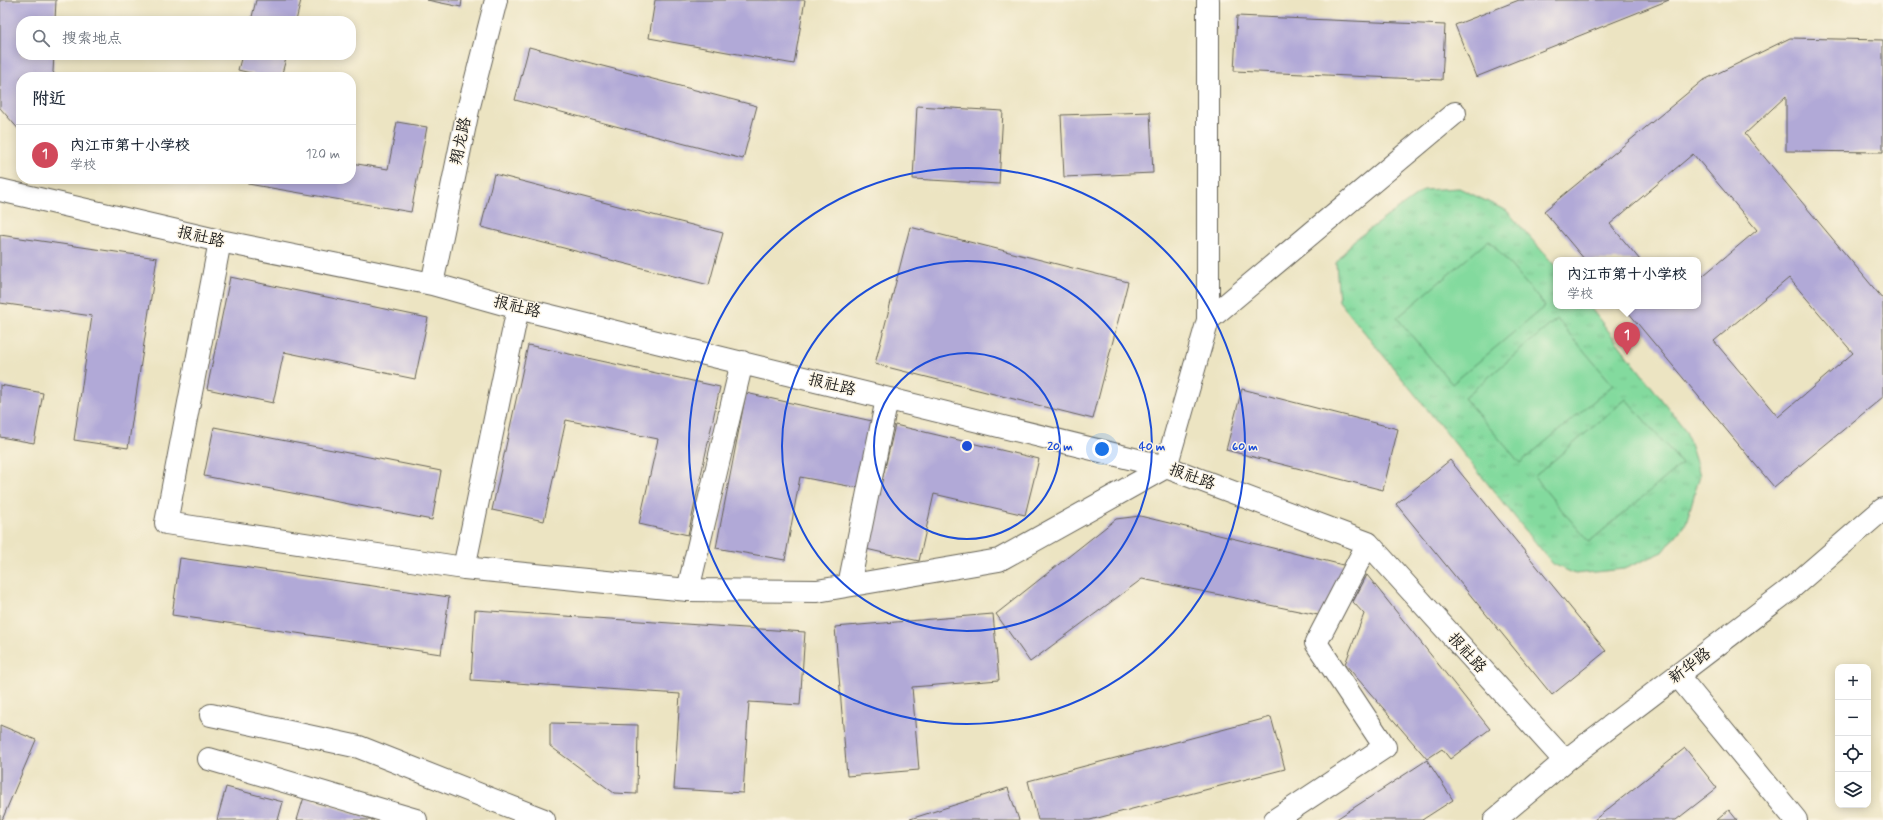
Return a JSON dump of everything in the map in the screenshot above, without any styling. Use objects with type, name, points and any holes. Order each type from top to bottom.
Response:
[{"type":"street","name":"翔龙路","points":[[432,284],[468,110],[496,0]]},
{"type":"street","points":[[220,241],[166,523],[464,568],[688,590],[817,591],[998,560],[1166,467],[1208,320],[1208,0]]},
{"type":"street","points":[[1208,320],[1454,113]]},
{"type":"street","name":"报社路","points":[[0,190],[220,241],[432,284],[518,308],[1166,467],[1368,543],[1565,761]]},
{"type":"street","points":[[464,568],[518,308]]},
{"type":"street","points":[[688,590],[742,362]]},
{"type":"street","points":[[849,585],[887,399]]},
{"type":"street","name":"新华路","points":[[1495,820],[1565,761],[1788,591],[1883,509]]},
{"type":"street","points":[[1275,820],[1385,747],[1316,643],[1368,543]]},
{"type":"street","points":[[1678,676],[1796,820]]},
{"type":"street","points":[[211,715],[359,746],[544,820]]},
{"type":"street","points":[[209,759],[416,820]]},
{"type":"green space","points":[[1459,188],[1507,211],[1553,264],[1553,309],[1591,309],[1686,431],[1700,475],[1686,523],[1663,552],[1624,569],[1575,574],[1553,564],[1339,301],[1336,263],[1353,241],[1424,190]]},
{"type":"green space","points":[[1489,240],[1545,306],[1452,384],[1397,318]]},
{"type":"green space","points":[[1557,319],[1613,385],[1520,463],[1464,398]]},
{"type":"green space","points":[[1626,399],[1682,464],[1589,542],[1534,477]]},
{"type":"building","points":[[0,0],[56,0],[55,16],[16,16],[16,60],[54,60],[53,72],[16,72],[16,126],[0,108]]},
{"type":"building","points":[[256,0],[301,0],[297,16],[252,16]]},
{"type":"building","points":[[427,0],[462,0],[461,7]]},
{"type":"building","points":[[655,0],[805,0],[794,64],[649,38]]},
{"type":"building","points":[[1519,0],[1669,0],[1476,77],[1455,25]]},
{"type":"building","points":[[1237,16],[1445,25],[1442,80],[1234,71]]},
{"type":"building","points":[[1790,38],[1883,40],[1883,152],[1786,151],[1786,96],[1745,134],[1883,299],[1883,397],[1774,487],[1626,309],[1701,309],[1701,277],[1757,230],[1693,154],[1610,224],[1638,257],[1582,257],[1544,211],[1702,81]],"holes":[[[1789,278],[1853,353],[1778,417],[1714,341]]]},
{"type":"building","points":[[529,47],[757,106],[743,159],[515,100]]},
{"type":"building","points":[[241,60],[286,60],[282,72],[246,72],[238,70]]},
{"type":"building","points":[[917,106],[1003,111],[999,184],[913,179]]},
{"type":"building","points":[[1150,112],[1153,173],[1064,177],[1061,115]]},
{"type":"building","points":[[397,122],[427,127],[411,212],[248,184],[356,184],[356,164],[388,169]]},
{"type":"building","points":[[494,174],[723,233],[709,285],[481,227]]},
{"type":"building","points":[[910,227],[1128,282],[1093,419],[875,364]]},
{"type":"building","points":[[0,235],[157,258],[128,448],[74,440],[92,316],[0,303]]},
{"type":"building","points":[[230,277],[428,318],[415,379],[284,352],[273,403],[207,389]]},
{"type":"building","points":[[528,345],[720,387],[688,535],[639,524],[658,439],[566,420],[544,521],[492,510]]},
{"type":"building","points":[[0,385],[43,393],[34,443],[0,437]]},
{"type":"building","points":[[1242,389],[1398,429],[1383,490],[1226,450]]},
{"type":"building","points":[[746,393],[872,421],[859,488],[800,477],[785,560],[716,548]]},
{"type":"building","points":[[895,425],[1039,459],[1025,515],[934,494],[919,561],[866,549]]},
{"type":"building","points":[[214,427],[441,471],[432,520],[204,476]]},
{"type":"building","points":[[1450,460],[1606,651],[1552,695],[1396,504]]},
{"type":"building","points":[[1140,516],[1343,565],[1366,574],[1353,601],[1331,595],[1323,616],[1142,579],[1030,662],[996,614],[1116,519]]},
{"type":"building","points":[[180,558],[449,597],[441,654],[172,615]]},
{"type":"building","points":[[1367,575],[1490,729],[1450,759],[1442,749],[1427,759],[1345,664],[1364,614],[1353,602]]},
{"type":"building","points":[[475,610],[805,632],[800,705],[749,702],[743,793],[674,789],[680,694],[471,680]]},
{"type":"building","points":[[993,614],[999,680],[912,687],[919,770],[847,776],[835,627]]},
{"type":"building","points":[[1271,717],[1285,769],[1090,820],[1038,820],[1028,781]]},
{"type":"building","points":[[550,723],[638,725],[637,794],[614,793],[550,746]]},
{"type":"building","points":[[0,725],[36,740],[2,820],[0,820]]},
{"type":"building","points":[[1685,748],[1717,788],[1676,820],[1594,820]]},
{"type":"building","points":[[1427,760],[1453,800],[1422,820],[1335,820]]},
{"type":"building","points":[[226,787],[283,802],[278,820],[217,820]]},
{"type":"building","points":[[1008,788],[1019,820],[907,820]]},
{"type":"building","points":[[304,797],[374,820],[297,820]]},
{"type":"building","points":[[1729,810],[1737,820],[1717,820]]},
{"type":"place","name":"内江市第十小学校","points":[[1627,355]]}]
